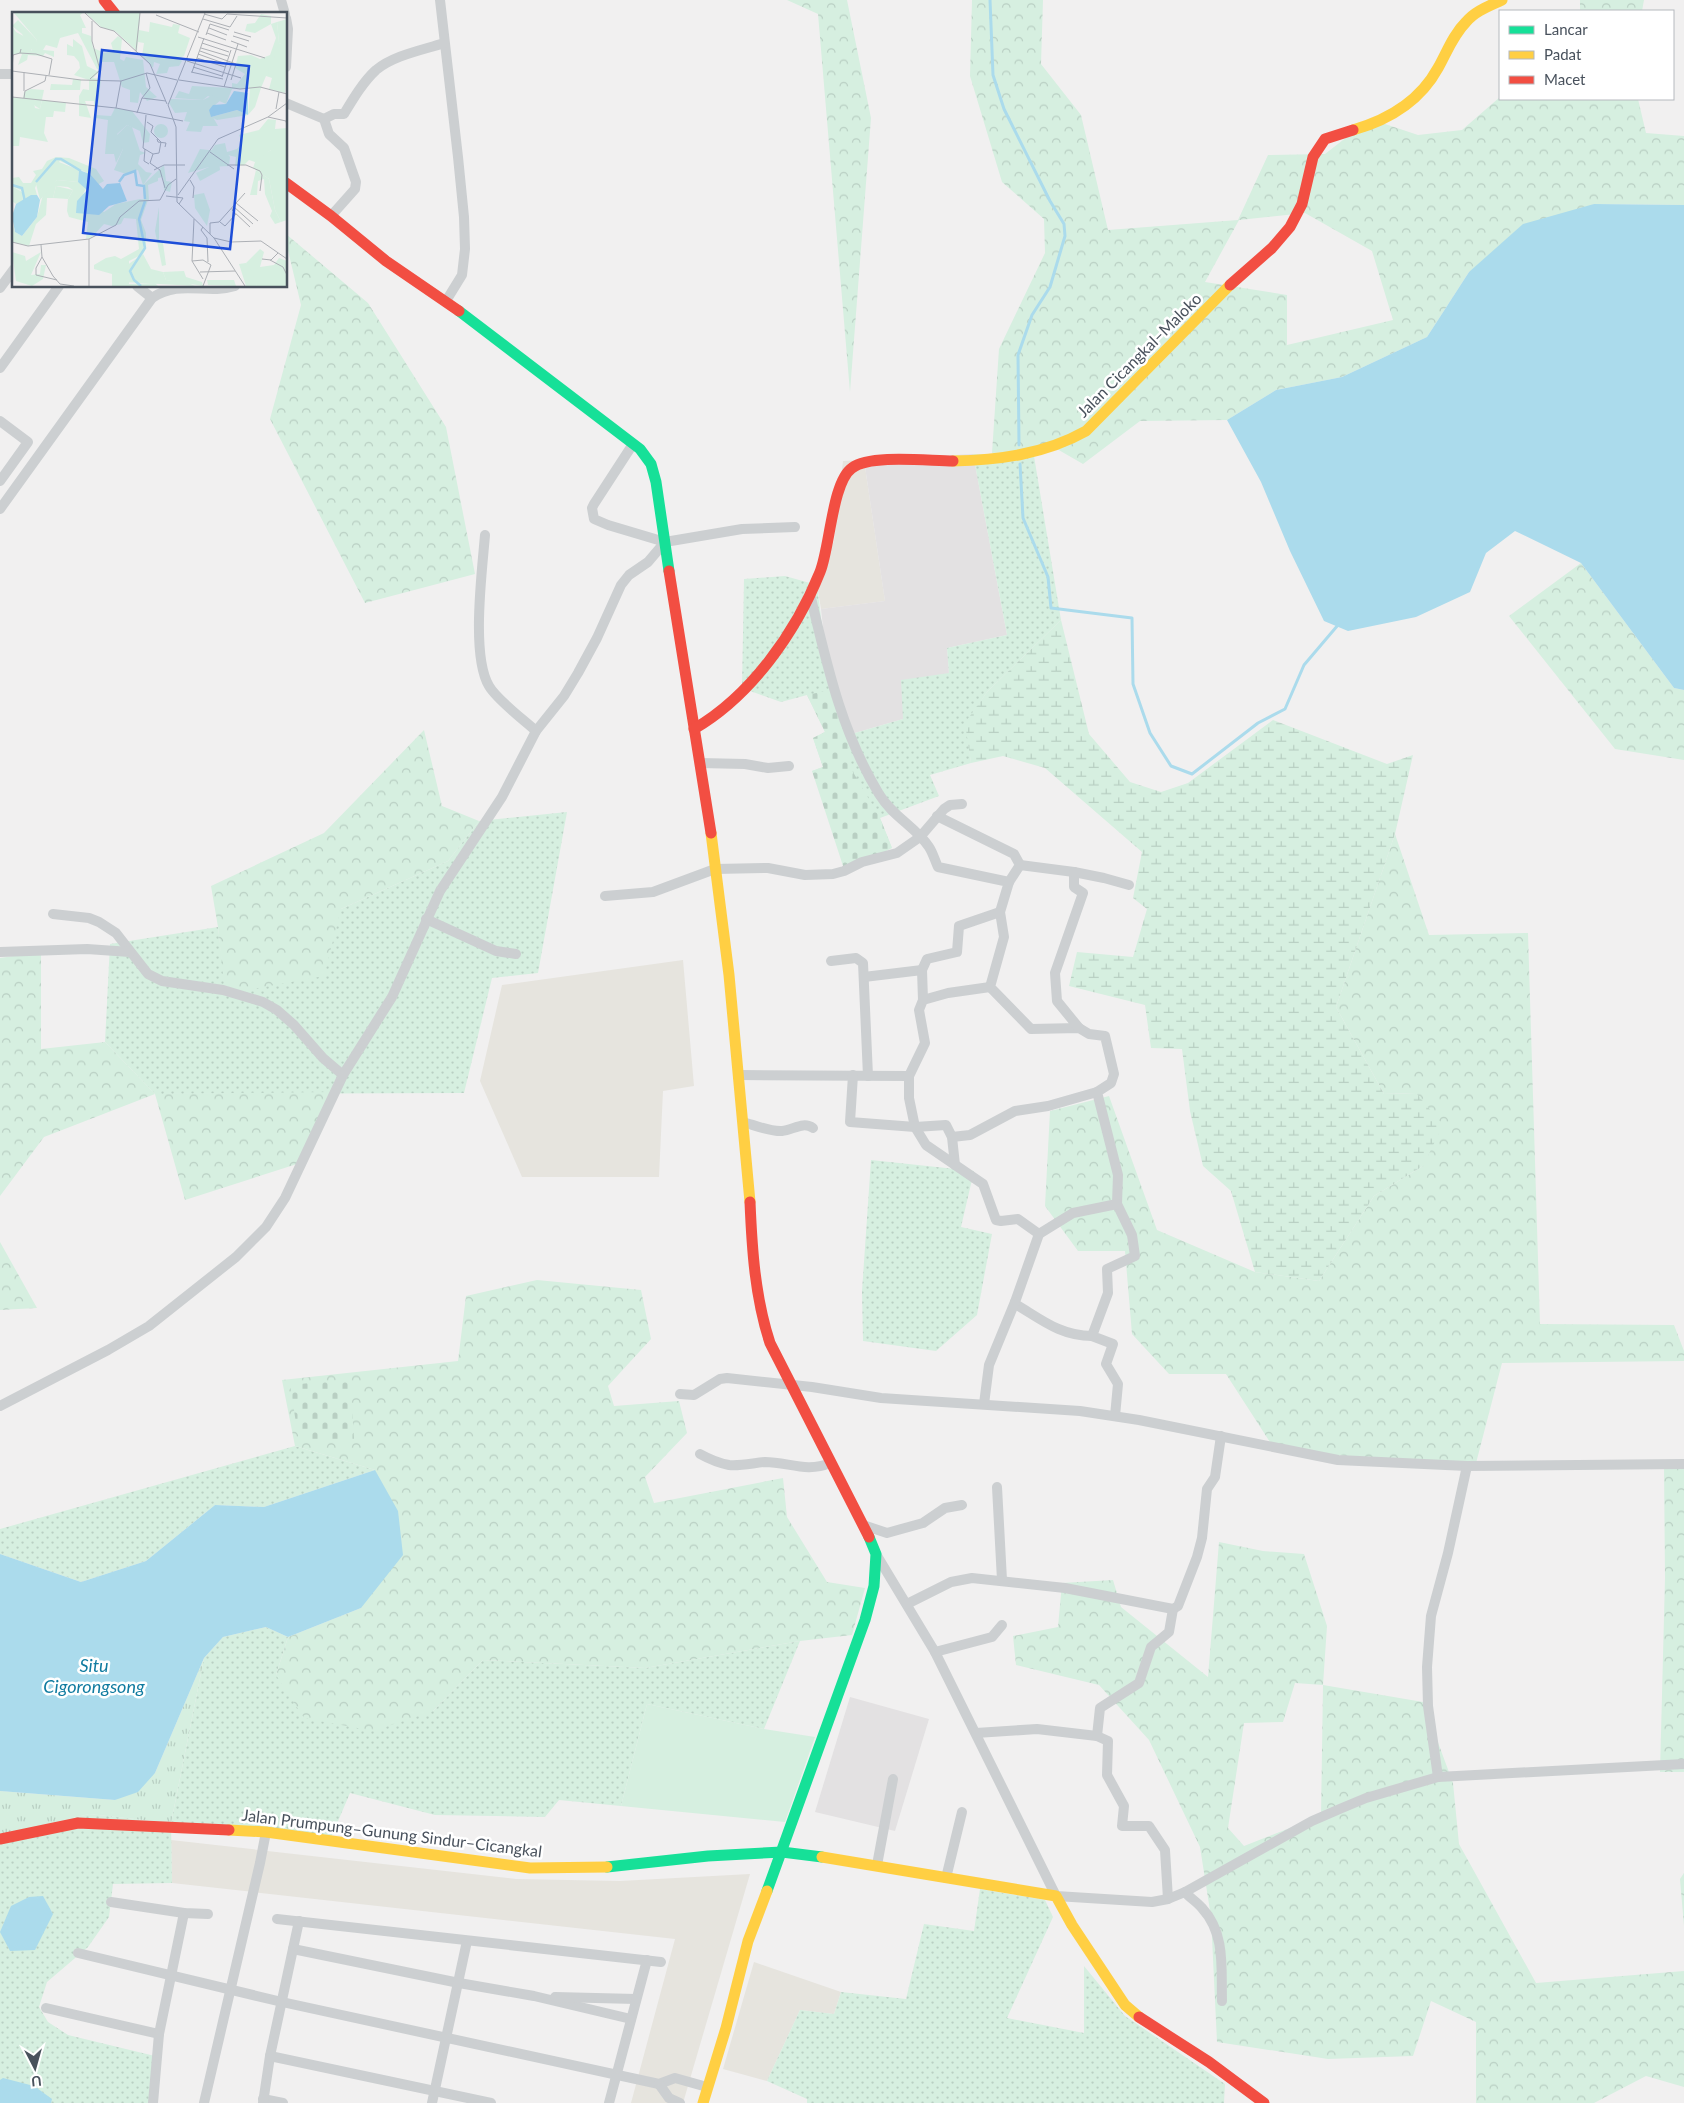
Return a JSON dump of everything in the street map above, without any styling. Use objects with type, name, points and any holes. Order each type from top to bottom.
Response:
[{"type":"main road","points":[[104,0],[113,12]]},
{"type":"main road","name":"Jalan Cicangkal–Maloko","points":[[694,729],[711,719],[765,668],[781,646],[821,570],[841,482],[851,468],[874,460],[976,460],[1012,456],[1056,446],[1086,431],[1239,276],[1272,248],[1290,227],[1302,204],[1314,157],[1325,139],[1384,119],[1398,112],[1434,76],[1456,35],[1466,21],[1480,10],[1502,0]]},
{"type":"main road","points":[[288,184],[331,216],[386,261],[446,301],[633,444],[646,456],[654,471],[700,762],[728,965],[740,1075],[755,1288],[758,1305],[770,1343],[876,1554],[874,1586],[864,1620],[782,1852],[748,1941],[726,2028],[703,2103]]},
{"type":"main road","name":"Jalan Prumpung–Gunung Sindur–Cicangkal","points":[[0,1839],[78,1823],[266,1832],[530,1868],[612,1867],[708,1856],[782,1852],[877,1865],[1056,1896]]},
{"type":"main road","points":[[1056,1896],[1072,1925],[1125,2005],[1144,2022],[1209,2062],[1264,2103]]},
{"type":"street","points":[[440,0],[460,177],[464,249],[462,275],[446,301]]},
{"type":"street","points":[[324,119],[334,114],[344,114],[358,92],[377,70],[395,59],[444,43]]},
{"type":"street","points":[[288,104],[324,119],[329,134],[344,148],[356,182],[355,188],[331,216]]},
{"type":"street","points":[[0,288],[12,272]]},
{"type":"street","points":[[0,368],[58,288]]},
{"type":"street","points":[[140,288],[152,298]]},
{"type":"street","points":[[0,509],[152,298],[162,291],[176,288],[222,288]]},
{"type":"street","points":[[0,421],[28,442],[0,481]]},
{"type":"street","points":[[633,444],[594,504],[592,508],[594,519],[665,542],[742,529],[795,527]]},
{"type":"street","points":[[485,536],[479,658],[489,686],[536,732]]},
{"type":"street","points":[[0,1406],[108,1350],[149,1326],[236,1256],[266,1227],[285,1198],[343,1075],[392,997],[440,891],[502,797],[536,732],[564,696],[578,673],[597,638],[621,585],[629,575],[648,562],[665,542]]},
{"type":"street","points":[[810,594],[833,689],[852,744],[879,795],[891,812],[928,846],[938,867],[1009,882]]},
{"type":"street","points":[[700,762],[745,764],[768,768],[789,766]]},
{"type":"street","points":[[605,896],[653,892],[715,869],[768,868],[805,874],[833,874],[862,862],[897,853],[920,838],[937,816],[950,805],[962,804]]},
{"type":"street","points":[[937,816],[1014,854],[1020,865]]},
{"type":"street","points":[[1020,865],[1074,872],[1129,885]]},
{"type":"street","points":[[990,987],[1004,937],[1000,912],[1009,882],[1020,865]]},
{"type":"street","points":[[952,1137],[970,1135],[1015,1111],[1048,1106],[1097,1092],[1111,1083],[1114,1074],[1105,1036],[1090,1034],[1079,1028],[1056,1001],[1055,973],[1083,894],[1074,887],[1074,872]]},
{"type":"street","points":[[1000,912],[960,926],[957,952],[927,959],[922,970],[923,1000],[919,1010],[925,1043],[909,1076],[909,1098],[915,1127],[926,1145],[983,1184],[996,1220],[1001,1222],[1018,1219],[1039,1234]]},
{"type":"street","points":[[53,914],[89,918],[99,922],[116,933],[148,974],[162,981],[223,990],[263,1002],[277,1010],[294,1025],[323,1058],[343,1075]]},
{"type":"street","points":[[426,919],[496,951],[516,954]]},
{"type":"street","points":[[0,952],[87,949],[130,952]]},
{"type":"street","points":[[831,961],[856,958],[863,963],[868,1076]]},
{"type":"street","points":[[864,977],[922,970]]},
{"type":"street","points":[[990,987],[1031,1028],[1079,1028]]},
{"type":"street","points":[[923,1000],[948,993],[990,987]]},
{"type":"street","points":[[740,1075],[909,1076]]},
{"type":"street","points":[[853,1076],[850,1122],[915,1127],[946,1125],[952,1137],[955,1165]]},
{"type":"street","points":[[1092,1336],[1108,1293],[1107,1269],[1134,1256],[1132,1235],[1117,1204],[1118,1175],[1097,1092]]},
{"type":"street","points":[[743,1122],[781,1131],[801,1125],[813,1128]]},
{"type":"street","points":[[984,1404],[989,1365],[1015,1302],[1039,1234],[1073,1213],[1117,1204]]},
{"type":"street","points":[[1015,1302],[1060,1330],[1075,1336],[1092,1336],[1112,1344],[1106,1364],[1118,1384],[1115,1416]]},
{"type":"street","points":[[680,1394],[694,1395],[720,1379],[727,1378],[881,1398],[1080,1411],[1221,1436],[1338,1460],[1467,1466],[1684,1464]]},
{"type":"street","points":[[907,1604],[951,1582],[972,1578],[1065,1588],[1173,1609],[1178,1606],[1197,1557],[1202,1538],[1207,1489],[1215,1477],[1221,1436]]},
{"type":"street","points":[[700,1454],[716,1462],[731,1465],[766,1462],[810,1469],[821,1468],[830,1463]]},
{"type":"street","points":[[1438,1777],[1428,1706],[1427,1667],[1431,1616],[1448,1553],[1467,1466]]},
{"type":"street","points":[[997,1487],[1002,1580]]},
{"type":"street","points":[[863,1525],[888,1533],[923,1524],[945,1508],[962,1505]]},
{"type":"street","points":[[876,1554],[934,1652],[1056,1896],[1152,1902],[1168,1899],[1185,1892],[1312,1821],[1342,1808],[1438,1777],[1684,1764]]},
{"type":"street","points":[[1097,1736],[1100,1708],[1139,1683],[1151,1647],[1169,1632],[1173,1609]]},
{"type":"street","points":[[934,1652],[992,1637],[1002,1625]]},
{"type":"street","points":[[976,1733],[1037,1729],[1097,1736],[1108,1741],[1107,1775],[1124,1806],[1122,1826],[1149,1826],[1165,1850],[1168,1899]]},
{"type":"street","points":[[877,1865],[893,1779]]},
{"type":"street","points":[[946,1878],[962,1812]]},
{"type":"street","points":[[204,2103],[266,1832]]},
{"type":"street","points":[[1185,1892],[1203,1909],[1217,1931],[1220,1944],[1222,2001]]},
{"type":"street","points":[[110,1902],[184,1913],[208,1914]]},
{"type":"street","points":[[153,2103],[159,2034],[184,1913]]},
{"type":"street","points":[[277,1919],[661,1962]]},
{"type":"street","points":[[283,2103],[263,2101],[270,2056],[299,1921]]},
{"type":"street","points":[[432,2103],[468,1940]]},
{"type":"street","points":[[293,1949],[459,1983],[534,1996],[631,2019]]},
{"type":"street","points":[[78,1953],[282,2002],[659,2084],[675,2078],[707,2087]]},
{"type":"street","points":[[609,2103],[647,1960]]},
{"type":"street","points":[[534,1996],[636,1999]]},
{"type":"street","points":[[46,2008],[159,2034]]},
{"type":"street","points":[[270,2056],[491,2103]]},
{"type":"street","points":[[659,2084],[669,2098],[680,2103]]},
{"type":"shaded area","points":[[973,454],[1007,635],[947,648],[949,673],[903,719],[848,735],[830,690],[821,609],[885,601],[864,460]]},
{"type":"shaded area","points":[[864,460],[885,601],[821,609],[817,585],[834,541],[843,461]]},
{"type":"shaded area","points":[[683,960],[694,1086],[663,1091],[659,1177],[522,1177],[480,1081],[502,985]]},
{"type":"shaded area","points":[[850,1697],[929,1719],[895,1831],[815,1812]]},
{"type":"shaded area","points":[[171,1840],[516,1879],[620,1881],[750,1874],[683,2103],[631,2103],[675,1939],[172,1883]]},
{"type":"shaded area","points":[[754,1962],[841,1992],[834,2014],[800,2010],[767,2081],[723,2069]]},
{"type":"green space","points":[[787,0],[847,0],[871,118],[850,392],[818,14]]},
{"type":"green space","points":[[972,0],[1043,0],[1041,64],[1081,115],[1108,230],[1238,220],[1268,155],[1325,154],[1370,119],[1418,135],[1462,130],[1499,98],[1499,100],[1638,100],[1646,133],[1684,136],[1684,205],[1594,204],[1469,272],[1427,337],[1342,377],[1276,390],[1227,420],[1140,421],[1083,464],[1057,449],[992,453],[999,349],[1045,253],[1044,219],[1002,182],[970,76]],"holes":[[[1305,213],[1372,251],[1393,320],[1287,345],[1287,295],[1205,282],[1239,220]]]},
{"type":"green space","points":[[1580,0],[1644,0],[1642,10],[1580,10]]},
{"type":"green space","points":[[288,236],[368,303],[446,427],[475,574],[365,603],[270,419],[301,305],[288,250]]},
{"type":"green space","points":[[973,454],[1034,456],[1061,620],[987,692],[966,723],[971,763],[930,775],[939,796],[880,818],[892,848],[812,771],[823,767],[813,738],[825,732],[807,695],[781,702],[742,688],[744,579],[785,576],[817,585],[830,690],[848,735],[903,719],[901,680],[949,673],[947,648],[1007,635]]},
{"type":"green space","points":[[1581,563],[1674,688],[1684,690],[1684,760],[1615,749],[1509,616]]},
{"type":"green space","points":[[1061,620],[1089,734],[1130,782],[1161,792],[1188,783],[1273,720],[1387,764],[1413,755],[1395,834],[1336,1007],[1384,1094],[1416,1093],[1443,1125],[1423,1166],[1374,1196],[1319,1281],[1255,1272],[1231,1191],[1203,1166],[1190,1111],[1182,1049],[1151,1048],[1145,1005],[1069,986],[1077,952],[1133,957],[1147,909],[1133,898],[1142,852],[1045,768],[1003,756],[971,763],[965,723],[987,692]]},
{"type":"green space","points":[[830,690],[848,735],[850,767],[880,818],[892,848],[845,872],[812,771],[823,767],[813,738],[825,732],[807,695]]},
{"type":"green space","points":[[424,730],[442,806],[479,821],[448,861],[341,909],[324,976],[225,994],[218,927],[211,886],[324,833]]},
{"type":"green space","points":[[567,812],[538,973],[492,978],[464,1093],[155,1094],[105,1042],[110,944],[218,927],[226,993],[341,909],[448,861],[479,821]]},
{"type":"green space","points":[[1395,834],[1429,935],[1528,933],[1540,1324],[1674,1325],[1684,1351],[1684,1361],[1502,1363],[1475,1467],[1275,1450],[1226,1374],[1169,1374],[1132,1334],[1125,1251],[1078,1251],[1045,1206],[1050,1111],[1109,1096],[1157,1230],[1255,1272],[1319,1281],[1374,1196],[1423,1166],[1416,1093],[1384,1094],[1336,1007]]},
{"type":"green space","points":[[41,952],[41,1049],[105,1042],[155,1094],[44,1137],[0,1196],[0,958]]},
{"type":"green space","points":[[332,1092],[297,1164],[185,1200],[155,1094]]},
{"type":"green space","points":[[871,1160],[974,1171],[961,1227],[992,1234],[977,1315],[936,1351],[863,1341],[862,1291]]},
{"type":"green space","points":[[0,1242],[37,1308],[0,1310]]},
{"type":"green space","points":[[537,1280],[641,1290],[651,1339],[608,1386],[614,1406],[679,1401],[687,1433],[645,1477],[654,1503],[783,1478],[787,1517],[827,1582],[865,1588],[852,1635],[800,1641],[645,1668],[483,1660],[433,1711],[373,1731],[304,1718],[276,1675],[288,1637],[361,1608],[375,1470],[295,1446],[282,1380],[458,1361],[466,1296]]},
{"type":"green space","points":[[350,1379],[354,1439],[299,1442],[290,1385]]},
{"type":"green space","points":[[295,1446],[375,1470],[264,1507],[215,1505],[146,1561],[81,1582],[0,1554],[0,1529]]},
{"type":"green space","points":[[1664,1466],[1684,1466],[1684,1772],[1660,1772],[1665,1578]]},
{"type":"green space","points":[[1219,1542],[1263,1551],[1304,1554],[1327,1626],[1323,1685],[1423,1702],[1453,1783],[1459,1844],[1536,1983],[1684,1971],[1684,2087],[1646,2076],[1594,2103],[1476,2103],[1476,2022],[1431,2001],[1413,2056],[1328,2059],[1217,2042],[1211,1917],[1200,1847],[1149,1740],[1099,1685],[1016,1665],[1013,1636],[1058,1627],[1062,1583],[1113,1580],[1121,1607],[1208,1677]],"holes":[[[1295,1683],[1323,1685],[1321,1816],[1244,1846],[1228,1828],[1244,1723],[1283,1722]]]},
{"type":"green space","points":[[266,1627],[288,1637],[276,1675],[433,1711],[483,1660],[645,1668],[800,1641],[764,1729],[647,1704],[621,1806],[559,1800],[545,1817],[435,1815],[350,1793],[330,1840],[171,1823],[204,1658],[223,1637]]},
{"type":"green space","points":[[204,1658],[171,1823],[89,1814],[0,1836],[0,1791],[115,1800],[155,1773]]},
{"type":"green space","points":[[647,1704],[764,1729],[815,1737],[785,1822],[621,1806]]},
{"type":"green space","points":[[89,1814],[171,1823],[172,1883],[113,1884],[109,1917],[88,1947],[47,1982],[39,2007],[48,2022],[68,2035],[159,2057],[151,2103],[0,2103],[0,1836]]},
{"type":"green space","points":[[1684,1873],[1684,1926],[1680,1879]]},
{"type":"green space","points":[[980,1889],[1045,1900],[1053,1917],[1007,2018],[1084,2033],[1084,1966],[1125,2016],[1225,2084],[1224,2103],[807,2103],[807,2099],[767,2081],[800,2010],[834,2014],[841,1992],[906,1999],[924,1924],[974,1931]]},
{"type":"water","points":[[1594,204],[1684,205],[1684,690],[1674,688],[1581,563],[1515,531],[1486,553],[1470,592],[1416,617],[1348,631],[1324,621],[1290,551],[1261,482],[1227,420],[1276,390],[1342,377],[1427,337],[1469,272],[1523,224]]},
{"type":"water","name":"Situ Cigorongsong","points":[[375,1470],[398,1511],[403,1555],[361,1608],[288,1637],[266,1627],[223,1637],[204,1658],[155,1773],[138,1792],[115,1800],[0,1791],[0,1554],[81,1582],[146,1561],[215,1505],[264,1507]]},
{"type":"water","points":[[43,1896],[53,1914],[35,1950],[10,1951],[0,1932],[11,1906],[29,1897]]},
{"type":"water","points":[[3,2078],[34,2086],[52,2099],[51,2103],[0,2103],[0,2080]]},
{"type":"waterway","points":[[990,0],[993,75],[1004,109],[1050,201],[1064,224],[1065,236],[1050,287],[1032,315],[1018,355],[1019,445]]},
{"type":"waterway","points":[[1020,464],[1023,518],[1048,577],[1051,608],[1132,618],[1133,684],[1150,733],[1171,766],[1192,774],[1258,723],[1285,709],[1304,665],[1338,625]]},
{"type":"traffic: fast","points":[[459,311],[640,449],[651,464],[656,482],[669,571]]},
{"type":"traffic: fast","points":[[767,1891],[865,1620],[874,1586],[876,1554],[869,1537]]},
{"type":"traffic: fast","points":[[607,1867],[708,1856],[782,1852],[822,1857]]},
{"type":"traffic: slow","points":[[1353,130],[1379,121],[1402,108],[1431,80],[1461,27],[1478,12],[1502,0]]},
{"type":"traffic: slow","points":[[953,461],[988,459],[1022,454],[1055,445],[1086,431],[1230,285]]},
{"type":"traffic: slow","points":[[711,833],[729,975],[750,1202]]},
{"type":"traffic: slow","points":[[229,1830],[266,1832],[530,1868],[607,1867]]},
{"type":"traffic: slow","points":[[822,1857],[1056,1896],[1072,1925],[1125,2005],[1139,2017]]},
{"type":"traffic: slow","points":[[703,2103],[726,2028],[748,1941],[767,1891]]},
{"type":"traffic: jam","points":[[104,0],[113,12]]},
{"type":"traffic: jam","points":[[1230,285],[1272,248],[1290,227],[1302,204],[1313,157],[1325,139],[1353,130]]},
{"type":"traffic: jam","points":[[288,184],[331,216],[386,261],[459,311]]},
{"type":"traffic: jam","points":[[694,729],[715,715],[753,681],[785,639],[810,595],[820,572],[840,487],[845,476],[852,468],[872,461],[886,460],[953,461]]},
{"type":"traffic: jam","points":[[669,571],[711,833]]},
{"type":"traffic: jam","points":[[750,1202],[753,1256],[761,1308],[770,1343],[869,1537]]},
{"type":"traffic: jam","points":[[0,1839],[78,1823],[229,1830]]},
{"type":"traffic: jam","points":[[1139,2017],[1209,2062],[1264,2103]]}]
